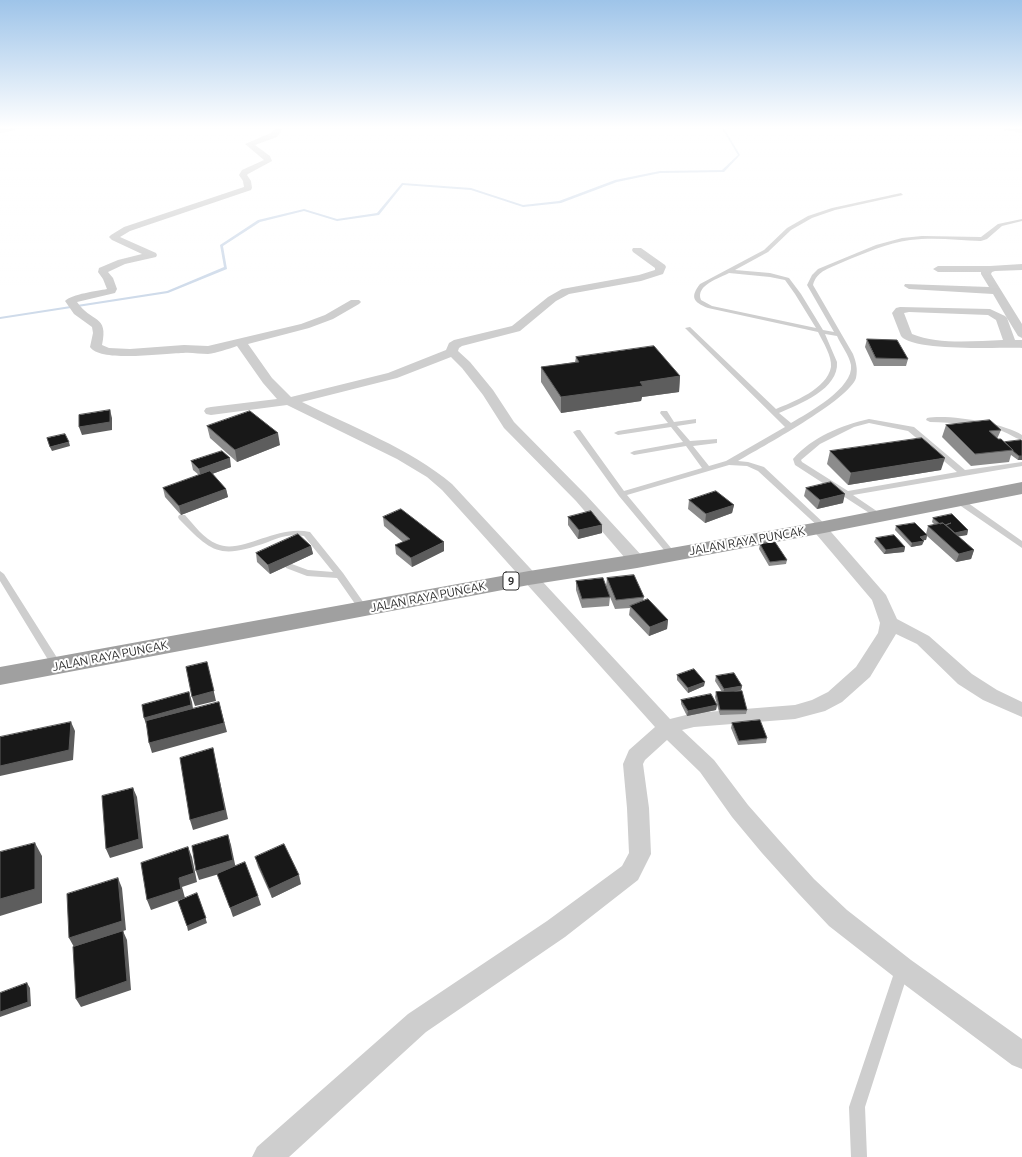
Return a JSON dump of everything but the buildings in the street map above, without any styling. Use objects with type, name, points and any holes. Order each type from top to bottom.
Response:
[{"type":"highway","name":"JALAN RAYA PUNCAK","points":[[0,676],[529,578],[637,562],[672,554],[822,528],[1022,488]]},
{"type":"street","points":[[246,182],[248,188],[117,234],[114,238],[152,255],[122,262],[104,270],[103,272],[108,278],[112,289],[111,291],[71,301],[78,312],[96,324],[99,333],[96,346],[107,351],[130,353],[184,349],[205,350],[241,343],[320,321],[355,302]]},
{"type":"street","points":[[211,411],[289,401],[395,375],[433,361],[452,352],[454,346],[458,343],[516,329],[552,299],[566,291],[641,278],[659,272],[661,268],[657,263],[637,250]]},
{"type":"street","points":[[938,269],[989,269],[1022,267]]},
{"type":"street","points":[[989,269],[986,274],[1022,334]]},
{"type":"street","points":[[909,286],[996,291]]},
{"type":"street","points":[[909,309],[990,312],[1001,318],[1016,344],[917,341],[907,336],[898,313],[900,310],[909,309]]},
{"type":"street","points":[[241,343],[263,377],[276,392],[289,401],[402,456],[432,474],[447,487],[666,728],[707,766],[740,811],[806,886],[838,918],[902,968],[1022,1056]]},
{"type":"street","points":[[452,352],[466,365],[488,393],[509,425],[581,498],[637,562]]},
{"type":"street","points":[[267,1157],[417,1023],[556,929],[630,873],[640,854],[638,808],[633,764],[636,756],[641,750],[666,728],[694,720],[795,712],[818,706],[836,697],[863,672],[887,633],[889,623],[880,599],[822,528]]},
{"type":"street","points":[[889,623],[923,640],[965,679],[990,695],[1022,710]]},
{"type":"lane","points":[[839,334],[716,308],[700,303],[696,298],[696,294],[702,285],[766,251],[789,230],[810,217],[834,209],[901,194]]},
{"type":"lane","points":[[622,494],[729,463],[810,415],[841,392],[852,379],[854,365],[839,334],[810,285],[811,278],[818,272],[864,250],[885,244],[922,238],[985,238],[1000,224],[1022,220]]},
{"type":"lane","points":[[729,271],[770,275],[787,279],[820,331],[832,357],[834,368],[832,374],[814,393],[775,412]]},
{"type":"lane","points":[[688,328],[790,427]]},
{"type":"lane","points":[[664,413],[707,469]]},
{"type":"lane","points":[[930,420],[961,422],[998,428],[1014,433],[1022,438]]},
{"type":"lane","points":[[618,433],[693,421]]},
{"type":"lane","points":[[880,516],[798,463],[797,459],[817,442],[863,422],[892,424],[911,430],[925,440],[962,474]]},
{"type":"lane","points":[[578,432],[622,494],[672,554]]},
{"type":"lane","points":[[634,453],[714,441]]},
{"type":"lane","points":[[729,463],[748,464],[761,470],[822,528]]},
{"type":"lane","points":[[847,494],[1022,464]]},
{"type":"lane","points":[[958,500],[1022,545]]},
{"type":"lane","points":[[182,517],[208,543],[223,549],[239,547],[290,532],[301,532],[307,534],[340,575],[363,609]]},
{"type":"lane","points":[[289,566],[307,573],[340,575]]},
{"type":"lane","points":[[0,574],[57,666]]},
{"type":"lane","points":[[859,1157],[857,1107],[902,968]]},
{"type":"waterway","points":[[0,318],[168,292],[226,268],[221,246],[259,221],[304,210],[337,220],[378,214],[402,184],[471,189],[523,206],[560,202],[613,182]]}]
